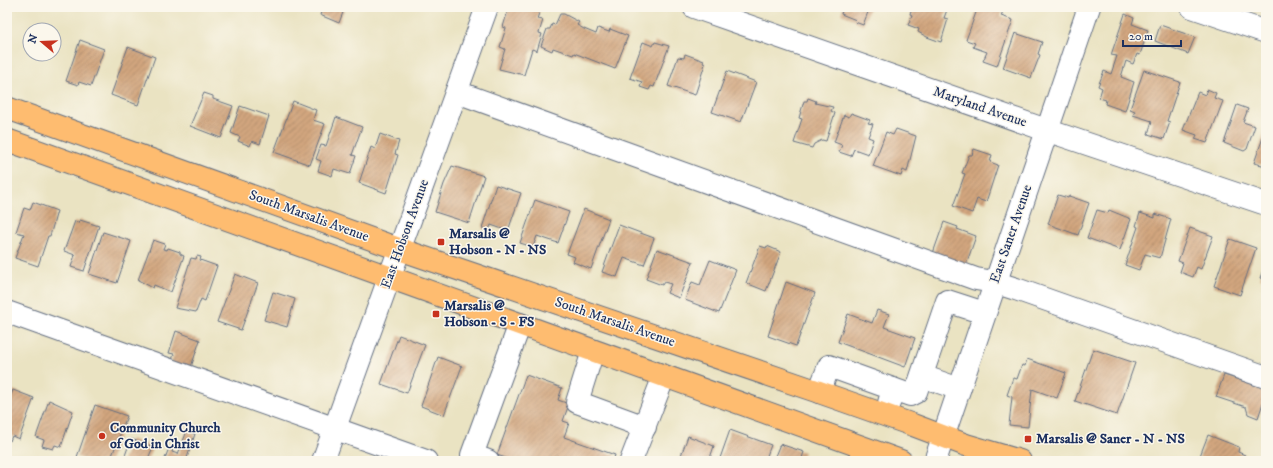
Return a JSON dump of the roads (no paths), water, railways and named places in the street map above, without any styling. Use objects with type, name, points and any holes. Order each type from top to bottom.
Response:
[{"type":"main road","name":"South Marsalis Avenue","points":[[7,108],[400,249],[819,392],[966,445],[1020,461]]},
{"type":"main road","points":[[7,140],[901,461]]},
{"type":"street","name":"East Hobson Avenue","points":[[323,461],[487,7]]},
{"type":"street","name":"Maryland Avenue","points":[[694,7],[1046,130],[1266,204]]},
{"type":"street","name":"East Saner Avenue","points":[[935,461],[994,282],[1089,7]]},
{"type":"street","points":[[1192,7],[1266,32]]},
{"type":"street","points":[[457,92],[976,279],[994,282],[1266,377]]},
{"type":"street","points":[[819,392],[828,366],[910,395],[916,392],[947,301],[984,313]]},
{"type":"street","points":[[7,312],[426,461]]},
{"type":"street","points":[[488,461],[472,455],[520,324]]},
{"type":"street","points":[[593,351],[577,402],[644,426]]},
{"type":"street","points":[[631,461],[664,376]]},
{"type":"street","points":[[922,376],[959,388]]},
{"type":"street","points":[[885,415],[893,389]]},
{"type":"place","name":"Marsalis @ Hobson - N - NS","points":[[441,242]]},
{"type":"place","name":"Marsalis @ Hobson - S - FS","points":[[436,314]]},
{"type":"place","name":"Community Church of God in Christ","points":[[102,436]]},
{"type":"place","name":"Marsalis @ Saner - N - NS","points":[[1028,439]]}]
